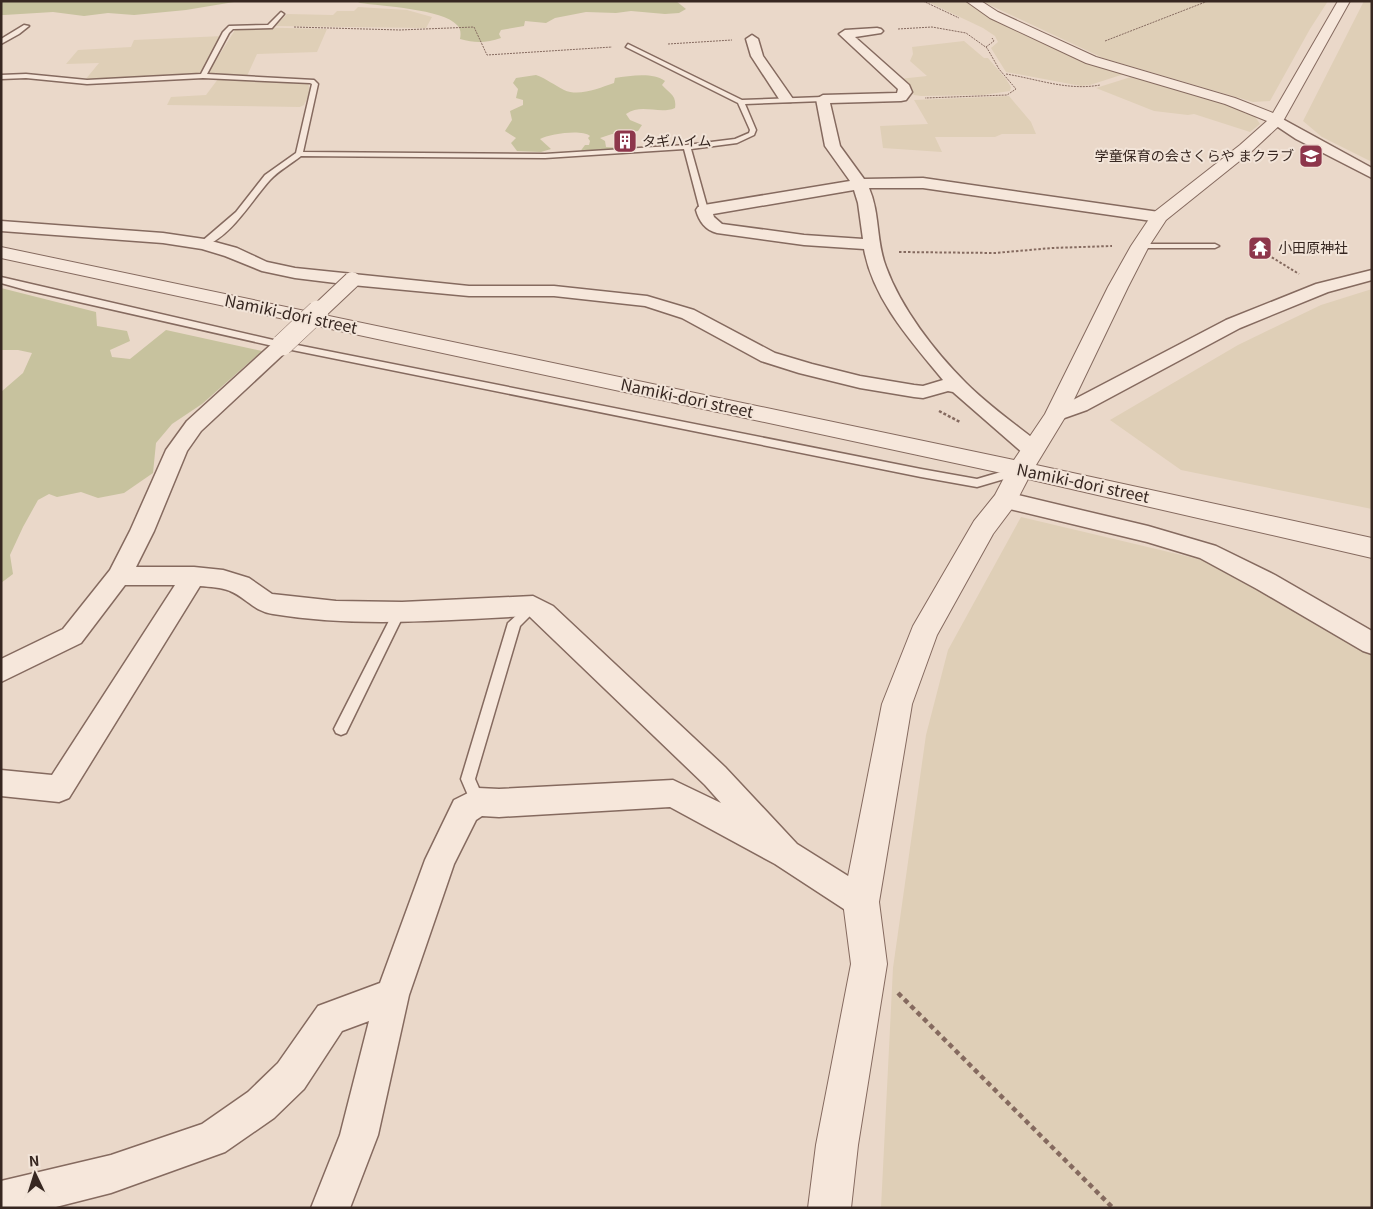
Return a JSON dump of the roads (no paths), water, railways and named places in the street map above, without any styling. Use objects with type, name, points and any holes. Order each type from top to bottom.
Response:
[{"type":"street","points":[[972,1],[994,15],[1090,60],[1230,101],[1277,120],[1301,136],[1372,174]]},
{"type":"street","points":[[830,1208],[837,1145],[869,964],[861,902],[897,704],[923,634],[983,528],[1005,500],[1056,414],[1118,286],[1140,246],[1159,217],[1246,148],[1277,120],[1344,1]]},
{"type":"street","points":[[877,31],[845,34],[904,88],[904,95],[894,97],[822,99],[834,150],[860,184],[866,201],[872,248],[890,297],[911,328],[959,387],[1027,460]]},
{"type":"street","points":[[752,39],[757,56],[786,98]]},
{"type":"street","points":[[872,248],[717,228],[706,219],[704,210],[860,184],[923,183],[1159,217]]},
{"type":"street","points":[[1,226],[163,238],[204,244],[231,252],[262,266],[295,273],[352,280],[469,291],[602,294],[647,301],[688,314],[768,357],[806,369],[860,382],[914,391],[923,392],[948,385],[959,387]]},
{"type":"street","name":"Namiki-dori street","points":[[1,252],[1027,460],[1238,517],[1372,548]]},
{"type":"street","points":[[1056,414],[1080,405],[1233,324],[1322,288],[1372,275]]},
{"type":"street","points":[[1,671],[72,636],[119,576],[142,530],[177,450],[194,426],[352,280]]},
{"type":"street","points":[[1005,500],[1148,534],[1208,552],[1266,582],[1372,644]]},
{"type":"street","points":[[119,576],[210,576],[238,583],[268,604],[319,610],[399,612],[533,606],[544,613],[715,776],[786,854]]},
{"type":"street","points":[[1,783],[59,789],[193,577]]},
{"type":"street","points":[[330,1208],[359,1135],[392,996],[440,860],[465,810],[478,802],[499,803],[673,794],[786,854],[861,902]]},
{"type":"street","points":[[1,1200],[111,1174],[212,1139],[261,1105],[291,1076],[330,1018],[392,996]]},
{"type":"lane","points":[[203,76],[226,32],[231,27],[270,27],[282,14]]},
{"type":"lane","points":[[1,42],[26,26]]},
{"type":"lane","points":[[628,46],[741,102],[786,98],[822,99]]},
{"type":"lane","points":[[1,77],[26,76],[87,82],[203,76],[312,81],[315,84],[299,154]]},
{"type":"lane","points":[[204,244],[220,233],[239,214],[268,177],[299,154],[545,156],[687,147],[736,141],[752,134],[753,130],[741,102]]},
{"type":"lane","points":[[687,147],[704,210]]},
{"type":"lane","points":[[1140,246],[1216,246]]},
{"type":"lane","points":[[1,280],[282,345],[977,483],[1027,460]]},
{"type":"lane","points":[[478,802],[468,779],[514,623],[533,606]]},
{"type":"lane","points":[[340,729],[399,612]]},
{"type":"place","name":"タギハイム","points":[[625,141]]},
{"type":"place","name":"学童保育の会さくらや まクラブ","points":[[1311,156]]},
{"type":"place","name":"小田原神社","points":[[1260,248]]}]
